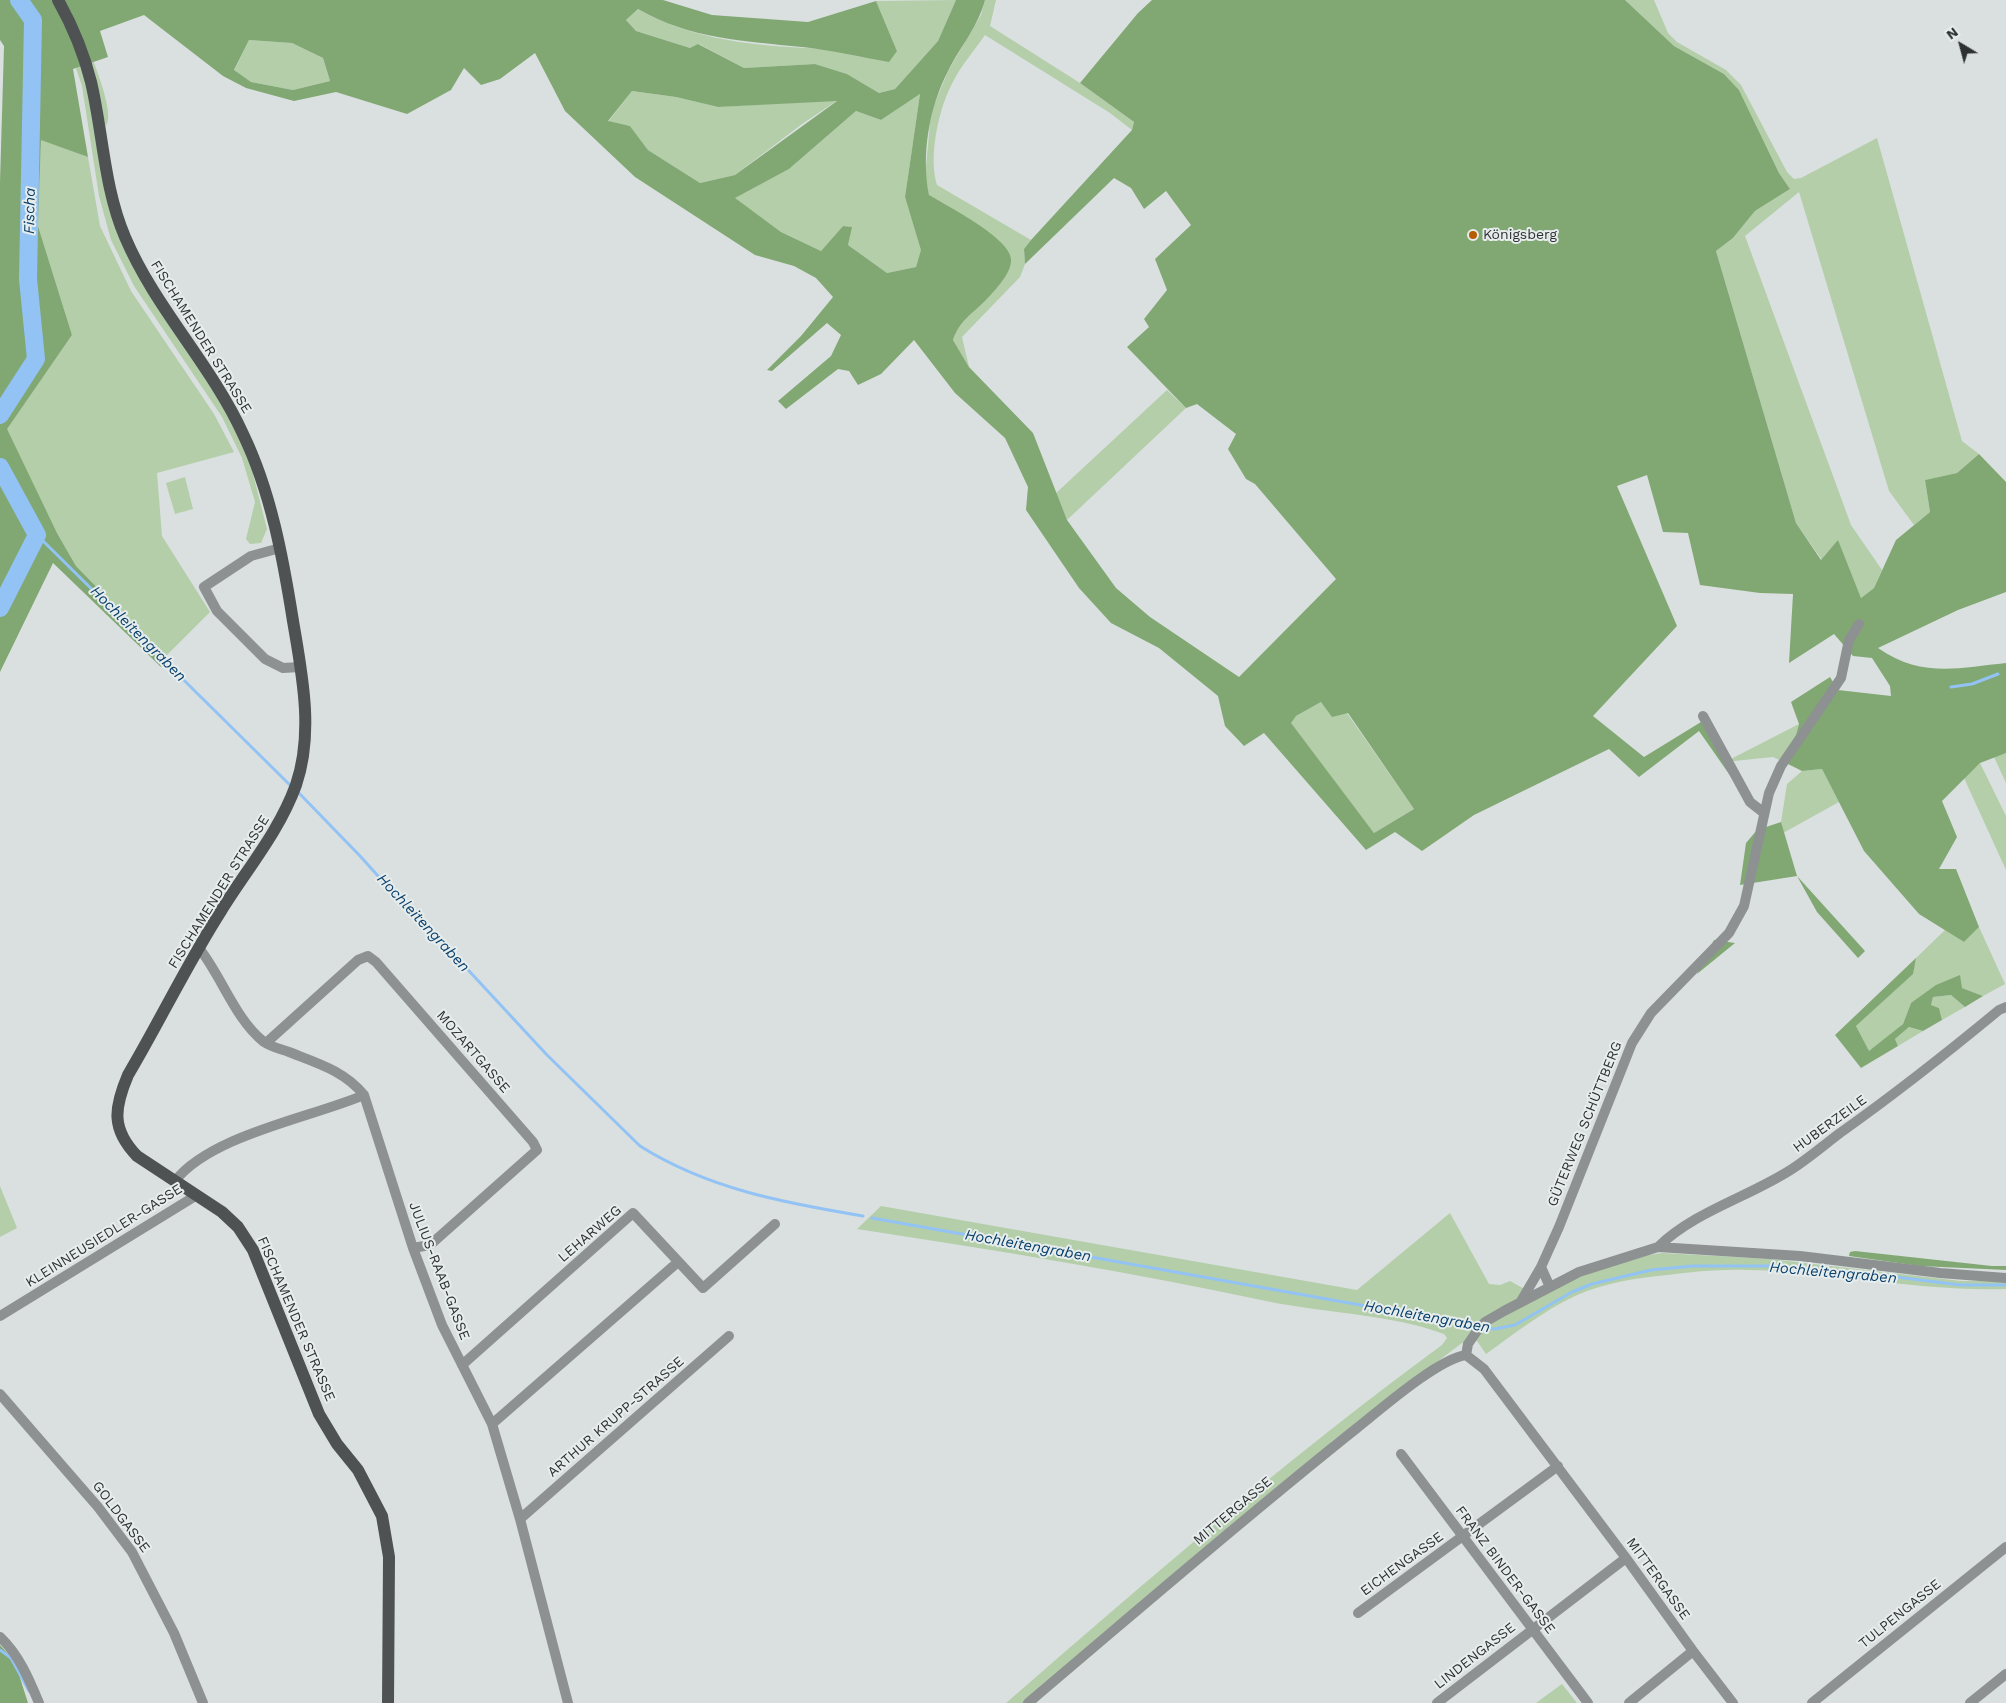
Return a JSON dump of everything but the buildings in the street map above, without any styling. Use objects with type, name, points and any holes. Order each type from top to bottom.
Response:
[{"type":"main road","name":"FISCHAMENDER STRASSE","points":[[58,0],[78,42],[90,81],[108,180],[115,210],[125,238],[157,296],[226,400],[244,434],[260,473],[280,548],[300,667],[305,731],[301,762],[291,797],[273,833],[221,910],[128,1076],[120,1094],[116,1113],[119,1131],[125,1144],[136,1156],[197,1194],[222,1212],[238,1227],[253,1250],[319,1414],[337,1444],[358,1470],[382,1516],[389,1557],[388,1703]]},
{"type":"street","points":[[280,548],[251,556],[204,587],[217,611],[265,659],[283,668],[300,667]]},
{"type":"street","name":"GÜTERWEG SCHÜTTBERG","points":[[1520,1303],[1541,1267],[1559,1227],[1632,1043],[1651,1013],[1729,933],[1744,906],[1769,794],[1781,766],[1841,678],[1849,640],[1859,624]]},
{"type":"street","points":[[1703,716],[1750,802],[1764,813]]},
{"type":"street","name":"JULIUS-RAAB-GASSE","points":[[199,948],[210,962],[248,1027],[266,1043],[340,1072],[353,1081],[364,1095],[414,1248],[442,1325],[492,1424],[520,1519],[568,1703]]},
{"type":"street","name":"MOZARTGASSE","points":[[266,1043],[358,960],[368,956],[376,962],[533,1142],[537,1150],[520,1166],[430,1245],[414,1248]]},
{"type":"street","name":"HUBERZEILE","points":[[1658,1247],[1668,1238],[1703,1216],[1768,1184],[1794,1168],[1902,1088],[1999,1010],[2006,1007]]},
{"type":"street","points":[[175,1182],[195,1162],[260,1130],[337,1107],[364,1095]]},
{"type":"street","name":"KLEINNEUSIEDLER-GASSE","points":[[0,1316],[197,1194]]},
{"type":"street","name":"LEHARWEG","points":[[462,1365],[633,1213],[702,1288],[775,1224]]},
{"type":"street","points":[[1466,1354],[1468,1344],[1486,1322],[1520,1303],[1579,1272],[1658,1247],[1800,1256],[1940,1273],[2006,1278]]},
{"type":"street","points":[[492,1424],[678,1262]]},
{"type":"street","points":[[1541,1267],[1550,1287]]},
{"type":"street","name":"ARTHUR KRUPP-STRASSE","points":[[520,1519],[729,1336]]},
{"type":"street","name":"MITTERGASSE","points":[[1028,1703],[1312,1463],[1392,1400],[1447,1360],[1466,1354],[1484,1369],[1626,1558],[1693,1652],[1733,1703]]},
{"type":"street","name":"GOLDGASSE","points":[[0,1394],[98,1507],[132,1552],[174,1633],[203,1703]]},
{"type":"street","name":"FRANZ BINDER-GASSE","points":[[1401,1454],[1588,1703]]},
{"type":"street","name":"EICHENGASSE","points":[[1358,1613],[1558,1466]]},
{"type":"street","name":"TULPENGASSE","points":[[1812,1703],[2006,1548]]},
{"type":"street","name":"LINDENGASSE","points":[[1437,1703],[1522,1639],[1532,1628],[1626,1558]]},
{"type":"street","points":[[0,1637],[8,1644],[27,1673],[39,1703]]},
{"type":"street","points":[[1629,1703],[1693,1652]]},
{"type":"street","points":[[1970,1703],[2006,1674]]},
{"type":"green space","points":[[0,0],[663,0],[712,15],[808,22],[876,1],[897,51],[889,62],[813,48],[759,43],[697,33],[677,27],[638,9],[626,20],[636,31],[690,48],[698,44],[744,68],[815,64],[847,74],[879,93],[895,89],[938,41],[956,0],[985,0],[978,19],[941,85],[936,100],[926,148],[927,180],[929,195],[989,232],[1008,251],[1011,264],[1002,281],[986,300],[962,323],[953,340],[969,367],[1033,433],[1067,520],[1116,588],[1150,617],[1239,677],[1336,579],[1255,484],[1246,479],[1228,449],[1236,434],[1197,404],[1186,408],[1127,347],[1149,327],[1144,319],[1167,290],[1155,259],[1191,225],[1166,191],[1144,209],[1131,188],[1114,178],[1025,264],[1024,249],[1031,240],[1132,130],[1134,122],[1080,83],[1138,13],[1152,0],[1625,0],[1674,46],[1724,74],[1739,90],[1779,173],[1790,189],[1755,211],[1733,238],[1716,251],[1796,523],[1821,560],[1838,540],[1861,598],[1874,588],[1896,540],[1930,512],[1925,480],[1957,473],[1979,454],[2006,482],[2006,592],[1958,610],[1878,648],[1909,664],[1940,669],[2006,663],[2006,753],[1980,763],[1942,801],[1957,837],[1939,869],[1956,869],[1979,927],[1964,942],[1919,914],[1864,851],[1822,769],[1802,771],[1788,764],[1799,724],[1791,702],[1830,677],[1838,690],[1891,696],[1890,686],[1872,658],[1853,656],[1834,634],[1789,663],[1793,594],[1760,593],[1700,585],[1688,533],[1663,532],[1647,475],[1617,486],[1677,626],[1593,716],[1644,757],[1701,722],[1736,784],[1699,731],[1639,777],[1609,749],[1474,815],[1422,851],[1395,832],[1366,850],[1264,733],[1244,746],[1225,726],[1218,696],[1159,648],[1111,623],[1079,588],[1026,510],[1028,487],[1005,438],[955,393],[914,340],[881,374],[858,385],[849,371],[838,369],[786,409],[778,401],[831,356],[841,335],[827,323],[772,371],[767,370],[801,336],[833,297],[816,278],[794,266],[755,255],[635,177],[565,111],[535,53],[500,79],[481,85],[464,68],[451,90],[407,114],[336,92],[294,101],[246,88],[223,76],[144,15],[100,31],[108,57],[73,69],[88,157],[41,140],[38,226],[72,335],[7,429],[57,533],[76,566],[165,657],[161,667],[53,563],[0,672],[0,182],[4,46],[0,40]],"holes":[[[249,40],[292,43],[323,58],[330,81],[293,90],[251,82],[234,70]],[[632,91],[676,97],[718,107],[837,101],[735,175],[700,183],[648,150],[630,126],[608,121]],[[920,94],[905,197],[921,250],[916,267],[887,273],[848,245],[852,227],[843,226],[821,251],[781,232],[735,198],[789,169],[856,111],[881,120]],[[1321,702],[1332,717],[1348,713],[1414,809],[1374,833],[1291,723],[1296,716]]]},
{"type":"green space","points":[[67,0],[87,44],[102,84],[107,102],[108,117],[106,126]]},
{"type":"green space","points":[[956,0],[938,41],[895,89],[879,93],[847,74],[815,64],[744,68],[699,44],[690,48],[636,31],[626,20],[638,9],[667,23],[699,34],[731,41],[798,48],[897,51],[876,1]]},
{"type":"green space","points":[[985,0],[996,0],[990,26],[1080,83],[1134,122],[1132,130],[1110,113],[985,35],[961,68],[944,103],[936,131],[934,160],[937,185],[1031,240],[1024,249],[1025,264],[1020,277],[962,337],[969,367],[953,340],[957,326],[987,299],[929,195],[925,177],[930,123],[934,105],[948,71],[981,15]]},
{"type":"green space","points":[[1625,0],[1654,0],[1668,33],[1677,42],[1726,70],[1741,85],[1787,172],[1794,179],[1801,178],[1877,138],[1962,441],[1979,454],[1957,473],[1925,480],[1930,512],[1914,525],[1889,491],[1799,192],[1745,236],[1851,525],[1882,570],[1874,588],[1861,598],[1838,541],[1822,560],[1796,523],[1716,251],[1733,238],[1755,211],[1790,189],[1779,173],[1739,90],[1724,74],[1674,46]]},
{"type":"green space","points":[[65,36],[76,54],[87,87],[107,199],[238,434],[251,466],[267,529],[261,543],[250,544],[246,539],[255,502],[242,458],[222,417],[134,286],[111,240],[99,196],[82,86]]},
{"type":"green space","points":[[249,40],[292,43],[323,58],[330,81],[293,90],[251,82],[234,71]]},
{"type":"green space","points":[[632,91],[676,97],[718,107],[838,100],[802,124],[735,175],[700,183],[648,150],[630,126],[608,122]]},
{"type":"green space","points":[[920,94],[905,197],[922,250],[916,267],[887,273],[848,245],[851,227],[843,226],[821,251],[781,232],[734,198],[789,169],[856,111],[881,120]]},
{"type":"green space","points":[[41,139],[88,157],[100,226],[131,291],[214,414],[234,452],[157,473],[162,536],[210,612],[165,657],[76,566],[57,533],[6,429],[72,335],[38,226]]},
{"type":"green space","points":[[1167,390],[1186,408],[1067,520],[1055,494]]},
{"type":"green space","points":[[185,477],[193,509],[175,514],[166,483]]},
{"type":"green space","points":[[1321,702],[1347,713],[1414,809],[1374,833],[1290,723],[1296,716]]},
{"type":"green space","points":[[1799,724],[1788,764],[1773,757],[1725,762]]},
{"type":"green space","points":[[2006,753],[2006,783],[1994,757]]},
{"type":"green space","points":[[1980,763],[2006,816],[2006,870],[1964,778]]},
{"type":"green space","points":[[1822,769],[1839,802],[1783,833],[1781,822],[1787,784],[1802,771]]},
{"type":"green space","points":[[1781,822],[1797,876],[1740,885],[1746,843],[1757,830]]},
{"type":"green space","points":[[1797,876],[1865,951],[1858,958],[1817,912]]},
{"type":"green space","points":[[1979,927],[2005,984],[1983,996],[1962,988],[1911,1003],[1903,1024],[1869,1052],[1856,1026],[1912,974],[1916,958],[1945,930],[1964,942]]},
{"type":"green space","points":[[1714,940],[1735,943],[1697,974]]},
{"type":"green space","points":[[1916,958],[1913,974],[1856,1026],[1869,1051],[1903,1024],[1911,1003],[1936,985],[1960,975],[1962,988],[1983,996],[1965,1007],[1951,995],[1933,997],[1931,1005],[1939,1008],[1942,1020],[1923,1031],[1909,1027],[1895,1039],[1898,1046],[1861,1068],[1835,1035]]},
{"type":"green space","points":[[1951,995],[1965,1007],[1942,1020],[1939,1008],[1931,1005],[1933,997]]},
{"type":"green space","points":[[1909,1027],[1923,1031],[1898,1046],[1895,1039]]},
{"type":"green space","points":[[0,1186],[17,1228],[0,1237]]},
{"type":"green space","points":[[881,1206],[1357,1290],[1450,1213],[1489,1284],[1500,1285],[1510,1281],[1539,1297],[1583,1275],[1614,1263],[1663,1253],[1770,1259],[1961,1281],[2006,1281],[2006,1289],[1908,1285],[1779,1271],[1716,1270],[1643,1278],[1608,1284],[1586,1291],[1540,1316],[1486,1354],[1477,1341],[1462,1343],[1331,1442],[1336,1451],[1198,1564],[1036,1703],[1006,1703],[1220,1520],[1330,1430],[1442,1345],[1447,1338],[1444,1334],[1402,1322],[1288,1305],[1164,1280],[1011,1253],[857,1229]]},
{"type":"green space","points":[[1850,1252],[2006,1266],[2006,1270],[1920,1266],[1849,1256]]},
{"type":"green space","points":[[0,1645],[15,1662],[28,1703],[0,1703]]},
{"type":"green space","points":[[1562,1684],[1577,1703],[1536,1703]]},
{"type":"waterway","name":"Fischa","points":[[0,415],[36,359],[28,279],[33,20],[19,0]]},
{"type":"waterway","name":"Hochleitengraben","points":[[0,467],[37,535],[0,608]]},
{"type":"waterway","name":"Hochleitengraben","points":[[37,535],[292,787]]},
{"type":"waterway","points":[[1951,687],[1972,684],[1998,674]]},
{"type":"waterway","name":"Hochleitengraben","points":[[297,791],[361,857],[412,914],[445,945],[547,1055],[640,1146],[666,1161],[720,1184],[805,1206],[863,1216]]},
{"type":"waterway","name":"Hochleitengraben","points":[[872,1218],[1495,1329],[1515,1325],[1572,1292],[1592,1284],[1651,1270],[1693,1266],[1780,1266],[1872,1274],[1960,1285],[2006,1285]]},
{"type":"waterway","points":[[0,1650],[11,1658],[29,1691]]},
{"type":"place","name":"Königsberg","points":[[1473,235]]}]
